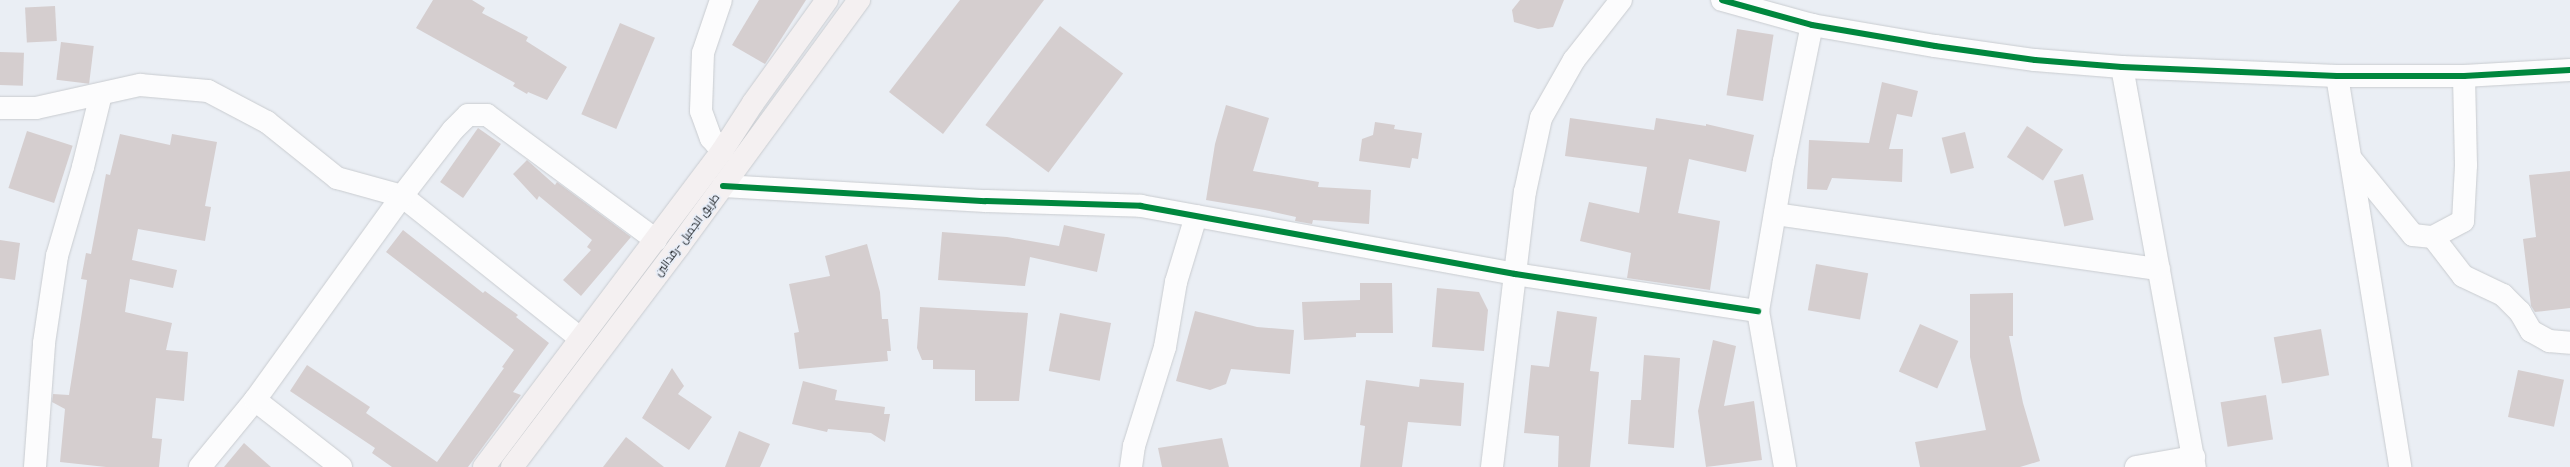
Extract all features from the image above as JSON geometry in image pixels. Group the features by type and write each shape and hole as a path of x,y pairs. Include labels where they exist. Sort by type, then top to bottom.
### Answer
{"main road":[{"name":"طريق الجميل -رقدالين","path":"484,467 722,151 753,103 827,0"},
{"name":"طريق الجميل -رقدالين","path":"512,467 723,186 859,0"}],"street":[{"path":"721,0 703,54 701,111 711,138 722,151"},
{"path":"1492,467 1525,192 1541,118 1574,60 1621,0"},
{"path":"1722,0 1812,25 2036,60 2122,67 2337,76 2464,76 2570,70"},
{"path":"1785,467 1758,312 1775,214 1812,25"},
{"path":"2122,67 2194,462 2136,467"},
{"path":"2337,76 2400,467"},
{"path":"2350,159 2413,235 2433,237 2463,221 2466,165 2464,76"},
{"path":"0,108 36,108 140,85 208,91 267,122 337,178 402,196 580,338"},
{"path":"35,467 44,343 57,256 83,167 101,94"},
{"path":"200,467 255,400 402,196 453,130 468,115 487,114 656,240"},
{"path":"723,186 986,201 1141,206 1515,274 1758,312"},
{"path":"1775,214 2159,269"},
{"path":"1131,467 1134,446 1164,347 1176,282 1196,216"},
{"path":"2433,237 2463,276 2503,295 2520,312 2531,331 2549,341 2570,343"},
{"path":"255,400 342,467"}],"building":[{"path":"433,0 472,0 485,8 482,13 528,37 526,41 567,67 547,100 528,92 527,94 513,86 515,83 416,28"},
{"path":"759,0 806,0 765,64 732,45"},
{"path":"960,0 1044,0 943,134 889,92"},
{"path":"1520,0 1564,0 1553,27 1538,29 1514,22 1512,10"},
{"path":"55,6 57,41 27,43 25,8"},
{"path":"620,23 655,38 616,129 581,114"},
{"path":"1060,26 1123,74 1048,173 985,125"},
{"path":"1737,29 1774,35 1763,101 1727,95"},
{"path":"61,42 94,46 89,84 56,80"},
{"path":"0,52 24,53 23,86 0,85"},
{"path":"1882,82 1918,91 1912,117 1897,114 1889,149 1903,149 1902,182 1832,178 1827,190 1807,189 1809,140 1869,143"},
{"path":"1226,105 1269,118 1253,171 1319,182 1318,187 1371,190 1369,224 1313,220 1312,224 1295,221 1296,217 1206,200 1215,144"},
{"path":"1570,118 1654,130 1656,118 1706,126 1706,124 1754,135 1746,172 1689,159 1678,213 1720,221 1710,290 1627,278 1631,253 1580,241 1589,202 1639,213 1647,167 1565,156"},
{"path":"1375,122 1395,125 1394,129 1422,133 1418,159 1412,158 1410,168 1359,161 1362,139 1373,135"},
{"path":"2027,126 2063,149 2043,180 2007,157"},
{"path":"478,128 501,144 463,198 440,182"},
{"path":"27,131 73,146 54,203 8,188"},
{"path":"1965,132 1974,168 1951,174 1942,138"},
{"path":"120,134 170,145 172,134 217,142 205,206 211,207 205,241 138,229 132,260 177,270 173,288 130,279 125,312 172,323 166,350 188,352 184,401 156,398 152,438 162,439 159,467 106,467 60,462 65,409 52,402 53,394 69,395 87,280 81,279 86,253 91,254 106,174 110,175"},
{"path":"527,160 555,185 557,182 631,237 581,296 563,280 591,250 587,247 592,240 539,196 537,200 513,174"},
{"path":"2570,171 2570,308 2535,312 2531,306 2523,239 2536,237 2529,175"},
{"path":"2083,174 2094,220 2064,227 2054,181"},
{"path":"1064,225 1105,234 1097,272 1030,257 1025,286 938,280 942,232 1007,237 1059,246"},
{"path":"403,230 483,293 485,291 518,315 516,317 549,343 513,392 521,395 468,467 392,467 372,453 375,448 290,391 307,365 370,407 366,413 437,462 504,368 502,367 514,350 386,252"},
{"path":"0,240 20,243 15,280 0,278"},
{"path":"867,244 880,292 882,319 888,319 891,351 887,351 888,361 799,369 794,333 799,332 789,284 830,276 825,256"},
{"path":"1816,264 1868,273 1860,319 1808,310"},
{"path":"1360,283 1392,283 1393,333 1356,333 1356,337 1304,340 1302,302 1360,300"},
{"path":"1437,288 1479,292 1488,310 1484,351 1432,347"},
{"path":"2013,293 2013,336 2009,336 2023,403 2040,461 2020,467 1920,467 1915,442 1986,430 1970,357 1970,294"},
{"path":"920,307 1028,313 1019,401 975,401 975,370 933,369 933,360 922,360 917,348"},
{"path":"1195,311 1257,327 1294,330 1290,374 1231,369 1226,384 1210,390 1176,381"},
{"path":"1557,311 1597,317 1590,371 1599,372 1590,467 1558,467 1559,436 1524,433 1531,365 1549,367"},
{"path":"1060,313 1111,323 1100,381 1049,371"},
{"path":"1920,324 1958,341 1937,389 1899,372"},
{"path":"2321,329 2329,375 2282,384 2274,337"},
{"path":"1713,340 1736,346 1724,406 1754,401 1762,460 1706,467 1698,411"},
{"path":"1644,355 1680,358 1674,448 1628,444 1631,400 1641,400"},
{"path":"672,368 684,386 678,394 712,417 689,450 642,418"},
{"path":"2518,370 2564,380 2554,427 2508,417"},
{"path":"1420,379 1464,383 1461,426 1408,422 1402,467 1360,467 1365,426 1360,425 1366,380 1419,387"},
{"path":"803,381 837,390 835,400 885,407 884,414 890,414 885,442 871,433 828,429 827,432 792,424"},
{"path":"2266,395 2273,439 2228,447 2221,402"},
{"path":"739,431 770,444 760,467 725,467"},
{"path":"626,437 635,444 664,467 603,467"},
{"path":"1222,438 1229,467 1162,467 1158,448"},
{"path":"244,443 271,467 224,467"}],"cycle path":[{"path":"1722,0 1812,25 1935,46 2035,60 2122,67 2337,76 2464,76 2570,70"},
{"path":"723,186 986,201 1141,206 1515,274 1758,311"}]}
